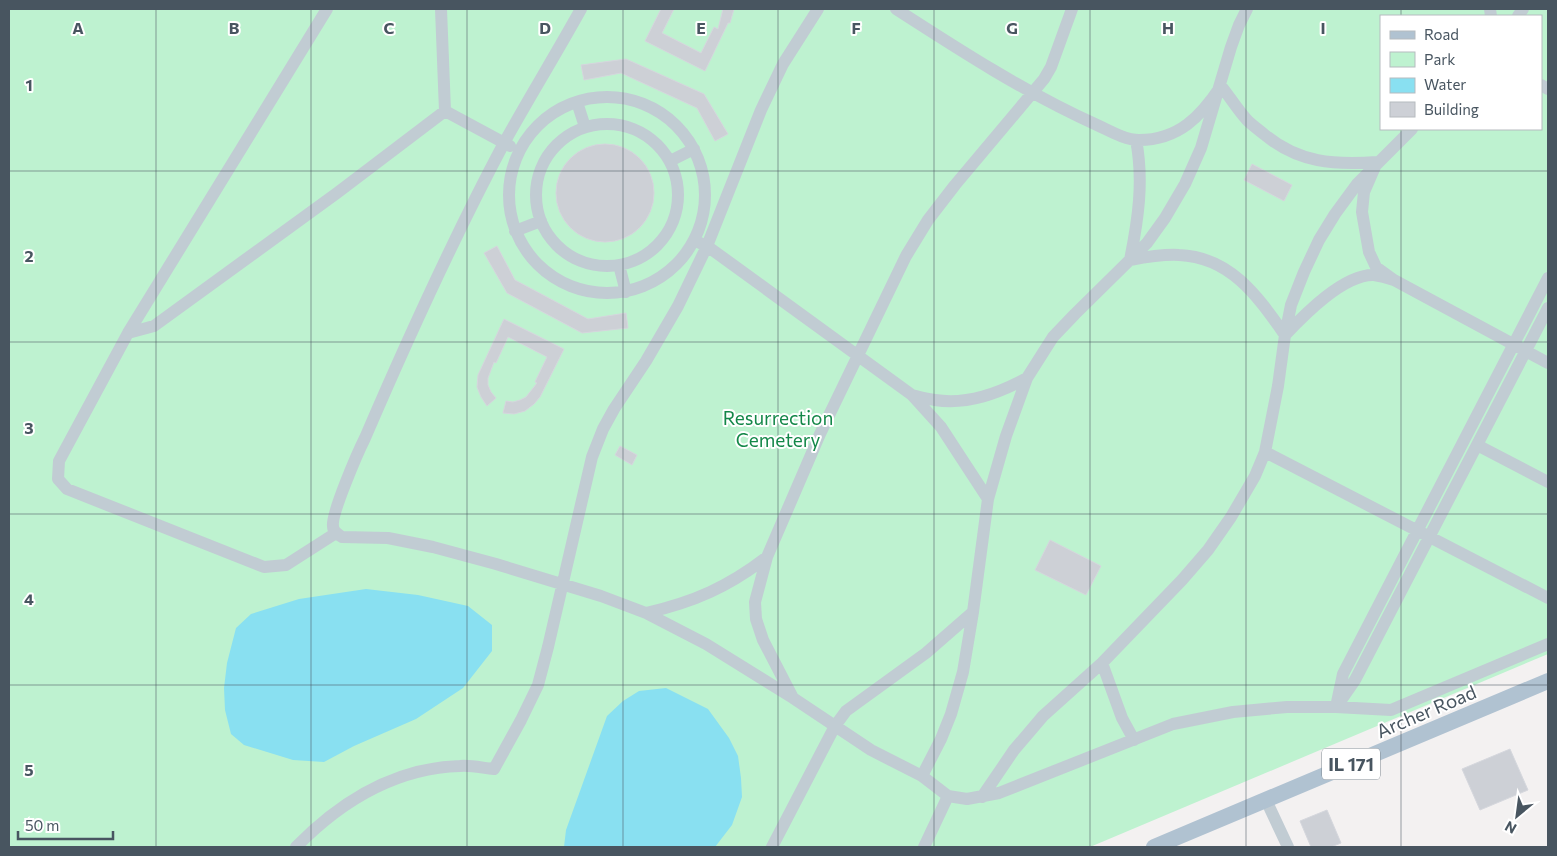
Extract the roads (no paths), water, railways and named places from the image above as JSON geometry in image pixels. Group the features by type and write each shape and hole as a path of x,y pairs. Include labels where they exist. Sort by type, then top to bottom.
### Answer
{"main road":[{"name":"Archer Road","path":"1154,847 1548,681"}],"lane":[{"path":"327,9 128,333 59,461 58,479 67,489 264,567 286,565 336,533"},
{"path":"441,9 445,111"},
{"path":"581,9 504,143 444,261 399,358 353,466 334,517 332,527 342,537 388,538 432,547 601,596 646,613 706,644 793,698 871,750 922,776 948,796 966,799 999,793 1173,724 1233,712 1287,707 1336,707 1380,710 1399,708 1548,644"},
{"path":"296,847 316,826 352,800 387,781 424,770 460,766 494,769 538,685 592,457 614,409 646,361 678,306 707,246 761,110 783,64 818,9"},
{"path":"896,9 980,63 1075,115 1122,136 1136,140 1146,140 1181,130 1207,107 1221,86"},
{"path":"793,698 763,640 756,619 754,602 766,557 820,434 906,256 928,220 954,184 1044,79 1051,67 1072,9"},
{"path":"922,776 941,740 951,714 963,672 988,498 1006,436 1027,378 1054,337 1074,314 1146,243 1165,218 1185,184 1201,148 1239,25 1247,9"},
{"path":"1221,86 1247,120 1285,150 1326,163 1377,162"},
{"path":"594,97 618,97 641,103 662,114 680,129 694,149 703,171 706,195 703,219 695,241 684,258 652,284 612,294 592,293 572,287 553,278 537,265 528,254 515,231 509,211 508,190 511,170 519,151 532,131 550,115 570,103 594,97"},
{"path":"577,102 585,127"},
{"path":"128,333 154,326 337,193 445,111"},
{"path":"445,111 519,151"},
{"path":"609,123 632,128 653,140 662,148 670,161 678,181 679,192 676,216 671,228 662,241 650,252 635,260 619,265 597,265 576,259 557,246 549,236 541,221 536,203 536,190 541,167 554,146 573,132 596,124 609,123"},
{"path":"982,797 1014,750 1043,716 1102,663 1182,580 1208,550 1231,517 1255,476 1265,452 1291,305 1304,272 1319,240 1357,184 1411,130"},
{"path":"1130,260 1138,221 1140,198 1139,157 1136,140"},
{"path":"670,161 694,149"},
{"path":"1377,162 1364,192 1362,212 1369,252 1376,266 1394,280 1548,363"},
{"path":"515,231 541,221"},
{"path":"695,241 707,246 912,395 941,427 988,498"},
{"path":"1130,260 1160,255 1181,255 1201,258 1224,267 1243,281 1285,334"},
{"path":"619,265 626,292"},
{"path":"1285,334 1319,302 1348,283 1362,277 1375,275 1394,280"},
{"path":"1336,707 1355,680 1423,532 1548,278"},
{"path":"1423,532 1477,445 1548,308"},
{"path":"912,395 935,400 954,401 972,399 990,395 1027,378"},
{"path":"1477,445 1548,482"},
{"path":"1265,452 1548,598"},
{"path":"646,613 693,600 743,575 766,557"},
{"path":"772,847 835,726 846,711 926,653 973,612"},
{"path":"1102,663 1122,718 1134,740"},
{"path":"924,847 948,796"},
{"path":"1266,800 1288,847"}],"water":[{"path":"366,589 418,595 468,606 492,625 492,651 463,688 416,719 354,746 324,762 293,760 244,745 231,734 225,710 224,688 227,663 236,628 251,614 299,599"},
{"path":"666,688 708,709 729,738 738,756 742,797 732,825 715,847 564,847 566,830 607,716 623,701 639,691"}],"park label":[{"name":"Resurrection Cemetery","path":"778,428"}]}
